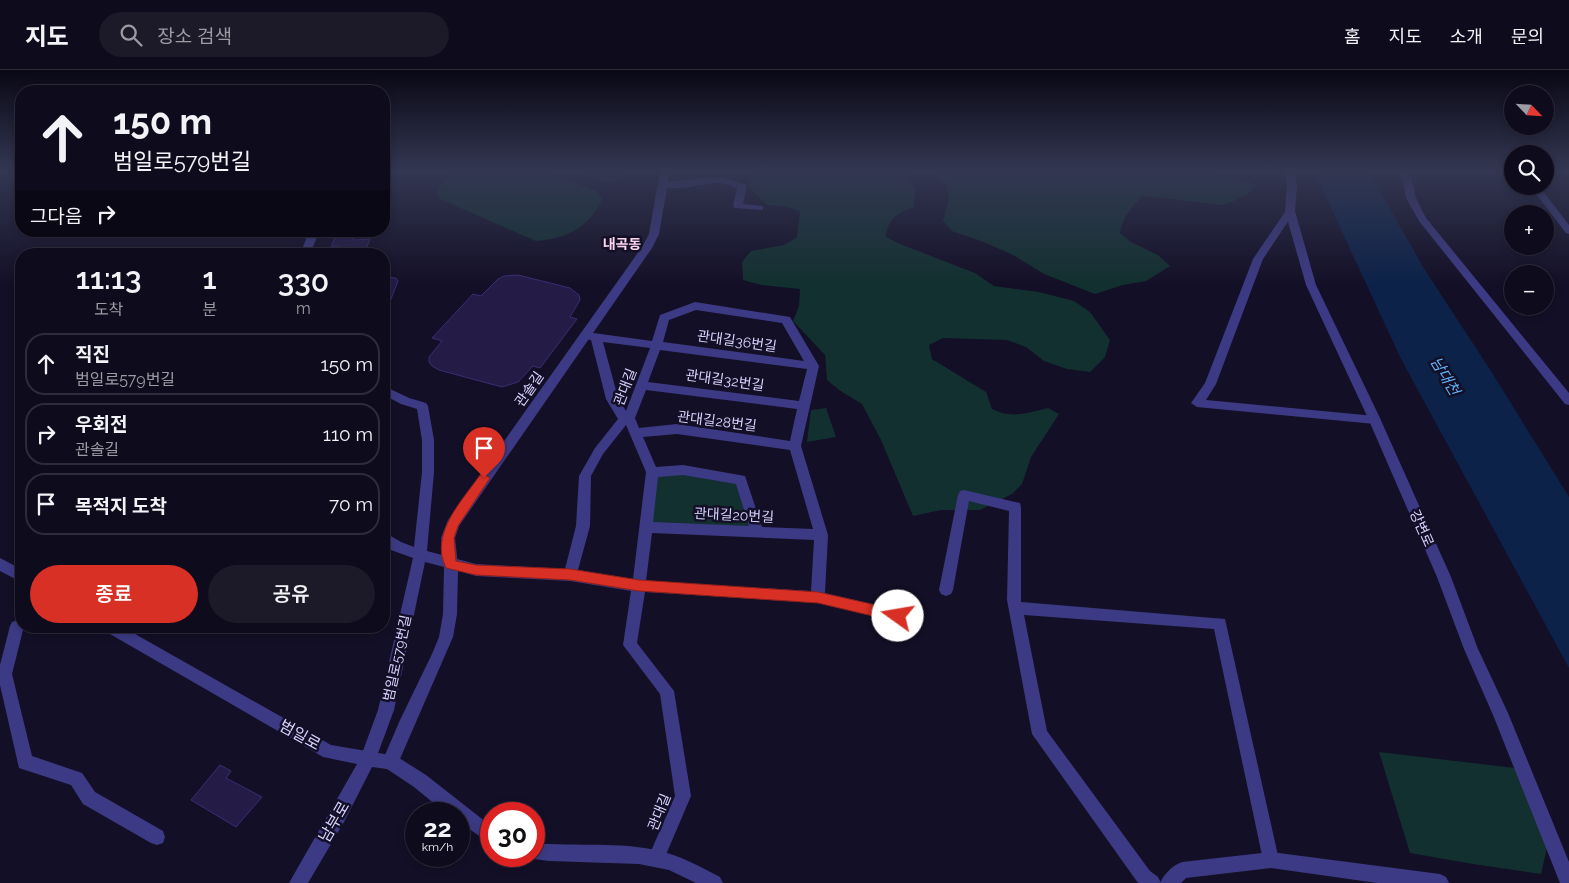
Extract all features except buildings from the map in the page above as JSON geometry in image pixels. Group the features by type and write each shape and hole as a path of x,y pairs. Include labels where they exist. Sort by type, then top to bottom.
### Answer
{"street":[{"name":"관솔길","path":"390,762 404,725 439,656 446,637 450,614 451,565 448,538 453,524 591,337 647,248 654,234 659,209"},
{"path":"1417,209 1422,219 1569,401"},
{"path":"1552,209 1569,231"},
{"name":"강변로","path":"1290,211 1312,284 1375,420 1444,577 1471,649 1500,713 1569,883"},
{"path":"1290,211 1258,259 1210,384 1198,403 1375,420"},
{"name":"관대길","path":"656,858 683,796 668,691 630,645 652,472 636,433 627,419 657,344 664,318 696,306 751,313 786,320 813,366"},
{"path":"570,575 583,526 585,476 599,451 620,423 627,419 612,399 591,337 657,344"},
{"name":"관대길36번길","path":"657,344 813,366"},
{"path":"813,366 796,446 821,535 818,597"},
{"name":"관대길32번길","path":"642,384 804,406"},
{"name":"범일로579번길","path":"368,759 386,710 420,555 428,472 428,440 422,406 405,401 390,393"},
{"name":"관대길28번길","path":"636,433 677,430 796,446"},
{"path":"652,472 683,470 741,480 757,532"},
{"path":"946,590 964,496 1015,506 1016,608 1040,734 1144,877 1152,883"},
{"name":"관대길20번길","path":"646,527 821,535"},
{"path":"390,542 396,546 420,555 451,565 476,570 570,575 639,586 818,597 898,616"},
{"path":"0,564 15,573"},
{"path":"1016,608 1220,623 1271,860"},
{"path":"15,630 5,674 25,762 76,779 89,798 157,837"},
{"name":"범일로","path":"120,633 329,752 390,762 420,780 449,806 480,828"},
{"name":"남부로","path":"298,883 368,759"},
{"path":"545,853 614,853 656,858 714,883"},
{"path":"1169,883 1182,870 1271,860 1440,883"}],"green space":[{"path":"463,209 597,209 576,230 557,238 536,241"},
{"path":"793,209 910,209 898,214 891,221 886,237 975,273 994,286 1039,292 1074,301 1090,312 1110,340 1105,357 1090,372 1067,369 1044,361 1026,347 1007,340 943,338 929,345 932,359 986,392 992,409 1006,414 1013,414 1048,408 1059,414 1031,457 1022,484 1012,494 980,510 941,510 913,516 881,440 862,404 827,380 825,355 793,321 799,306 800,289 761,285 743,280 742,262 751,251 784,245 797,237 800,211"},
{"path":"946,209 1131,209 1125,218 1120,233 1131,242 1158,255 1170,266 1146,281 1123,285 1095,294 1044,274 1013,255 984,242 952,231 943,221"},
{"path":"826,408 836,437 807,442 811,410"},
{"path":"652,472 741,480 757,532 646,527"},
{"path":"1379,752 1515,768 1547,848 1541,874 1410,853"}],"water":[{"name":"남대천","path":"1332,209 1390,209 1423,267 1491,371 1569,497 1569,668 1401,359"}],"district":[{"name":"내곡동","path":"622,244"}],"route":[{"path":"484,478 453,524 448,538 451,565 476,570 570,575 639,586 818,597 898,616"}]}
